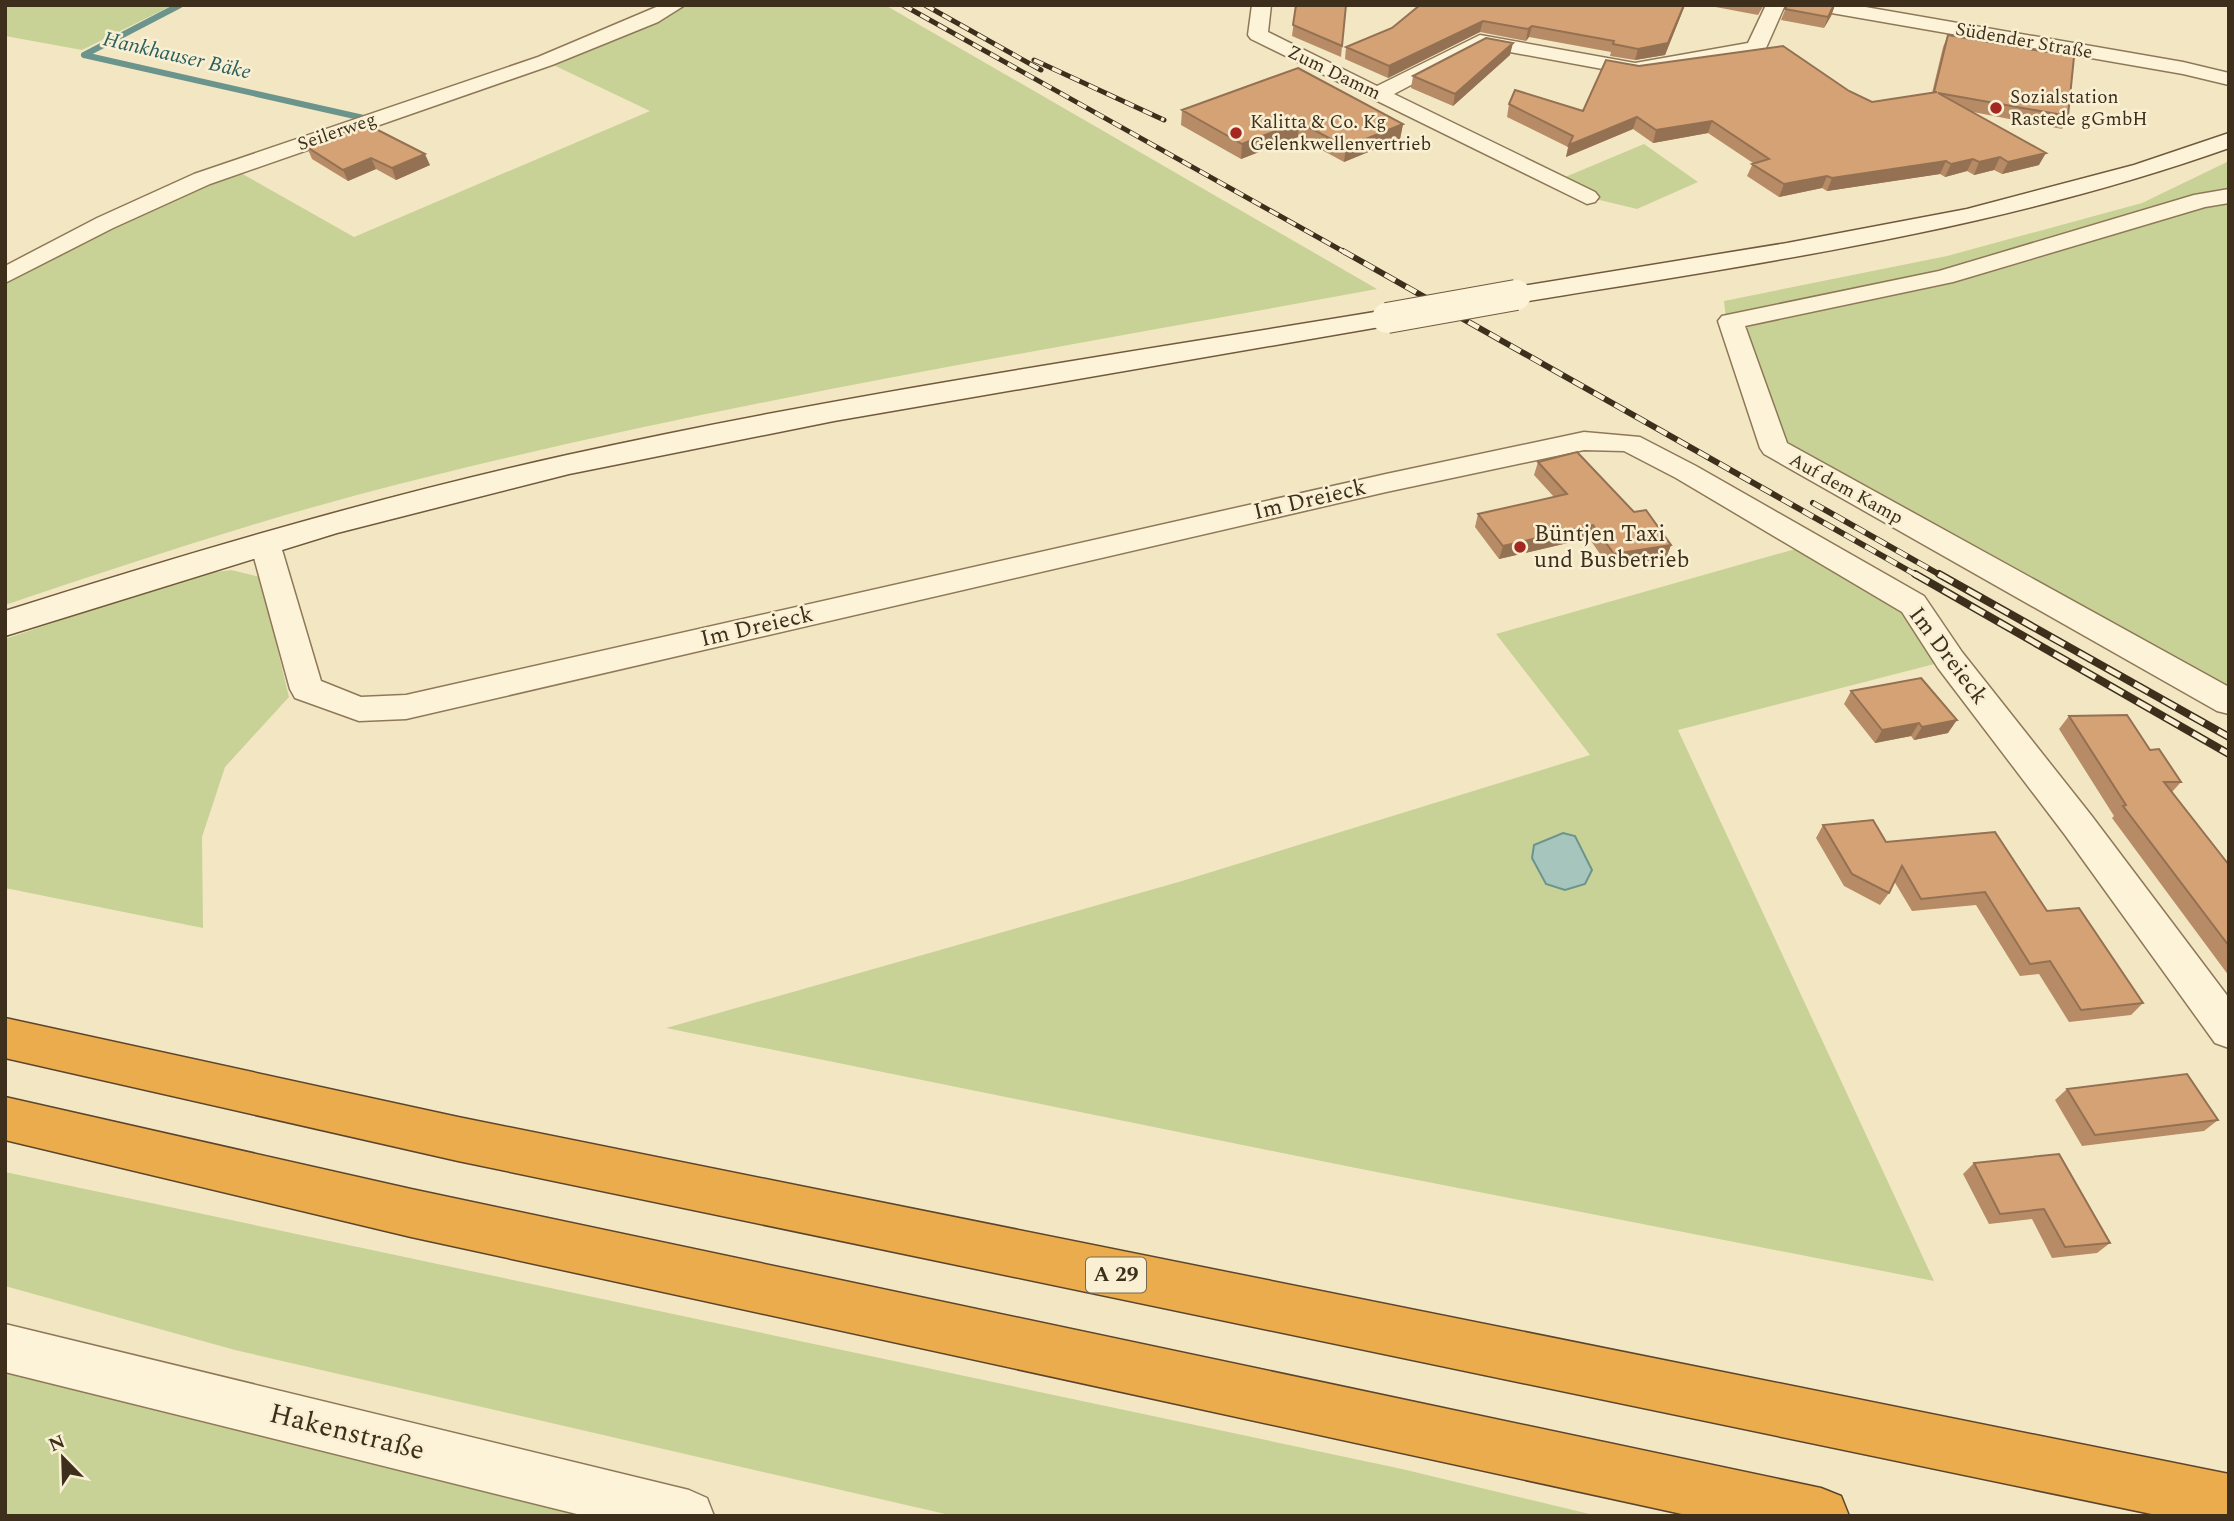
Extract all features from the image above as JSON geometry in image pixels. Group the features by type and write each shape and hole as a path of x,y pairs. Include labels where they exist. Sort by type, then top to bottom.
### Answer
{"highway":[{"name":"A 29","path":"5,1038 458,1139 2229,1502"},
{"path":"5,1118 411,1213 1821,1516"}],"street":[{"name":"Seilerweg","path":"5,276 105,223 202,179 545,61 651,18 676,5"},
{"name":"Zum Damm","path":"1262,5 1258,35 1558,180 1587,197"},
{"path":"1377,94 1480,41 1635,69 1756,48 1776,5"},
{"name":"Südender Straße","path":"1820,5 2183,68 2229,79"},
{"path":"5,624 265,543 401,505 649,447 1912,227 2064,194 2136,173 2229,140"},
{"name":"Auf dem Kamp","path":"2229,196 2202,200 1944,277 1731,321 1774,449 2229,702"},
{"name":"Im Dreieck","path":"265,543 307,689 359,709 406,707 1386,483 1584,441 1630,443 1698,479 1913,604 1950,660 2070,814 2229,1030"},
{"name":"Hakenstraße","path":"5,1348 688,1516"}],"green space":[{"path":"5,5 173,5 82,50 5,36"},
{"path":"677,5 885,5 1377,289 865,383 483,463 268,520 5,605 5,279 232,168 354,237 650,111 545,61"},
{"path":"1644,144 1698,182 1637,209 1587,197 1558,180"},
{"path":"2229,161 2229,707 1774,459 1726,320 1724,301 1947,256 2142,203"},
{"path":"1827,540 1925,597 1950,660 1678,730 1934,1281 1351,1167 666,1028 1182,881 1590,755 1496,634"},
{"path":"231,570 260,577 289,697 225,767 202,837 203,928 5,888 5,639 194,575"},
{"path":"5,1172 1402,1469 1598,1516 954,1516 235,1350 5,1286"},
{"path":"5,1366 668,1516 5,1516"}],"water":[{"path":"1563,833 1575,836 1592,870 1585,884 1565,890 1546,884 1532,858 1534,845"}],"building":[{"path":"1296,5 1346,5 1342,46 1293,25"},
{"path":"1420,5 1684,5 1668,43 1638,49 1613,44 1614,41 1532,26 1528,29 1483,21 1389,66 1346,47 1392,28"},
{"path":"1787,5 1834,5 1828,17 1785,9"},
{"path":"1948,35 2046,52 2050,42 2075,47 2068,116 1938,93 2046,153 2008,162 2000,157 1979,162 1973,159 1951,164 1946,161 1784,184 1752,164 1769,159 1712,121 1656,130 1637,117 1569,145 1573,136 1509,104 1515,90 1583,111 1606,60 1639,66 1783,46 1849,91 1872,102 1937,92 1934,92"},
{"path":"1486,38 1513,43 1455,94 1413,76"},
{"path":"1298,68 1403,124 1346,147 1299,122 1242,144 1182,110"},
{"path":"366,124 425,154 392,168 371,158 343,170 307,147"},
{"path":"1577,452 1634,512 1646,510 1671,545 1614,554 1593,525 1503,546 1478,514 1567,494 1538,462"},
{"path":"1921,678 1957,720 1922,727 1919,723 1882,730 1851,691"},
{"path":"2127,715 2150,750 2159,749 2181,782 2164,782 2229,865 2229,946 2123,806 2126,805 2069,716"},
{"path":"1873,820 1886,842 1995,832 2047,911 2079,908 2143,1003 2081,1010 2050,961 2030,964 1985,892 1921,899 1902,866 1889,893 1852,874 1823,825"},
{"path":"2187,1074 2218,1120 2095,1135 2067,1089"},
{"path":"2059,1154 2110,1243 2065,1247 2044,1209 2000,1214 1974,1163"}],"waterway":[{"name":"Hankhauser Bäke","path":"180,5 84,55 368,119"}],"railway":[{"path":"903,5 1346,253"},
{"path":"925,5 1041,70"},
{"path":"1034,60 1164,120"},
{"path":"1343,251 1918,576"},
{"path":"1813,503 1942,576"},
{"path":"1915,574 2229,754"},
{"path":"1939,574 2229,737"}],"place":[{"name":"Sozialstation Rastede gGmbH","path":"1996,108"},
{"name":"Kalitta & Co. Kg Gelenkwellenvertrieb","path":"1236,133"},
{"name":"Büntjen Taxi und Busbetrieb","path":"1520,547"}]}
